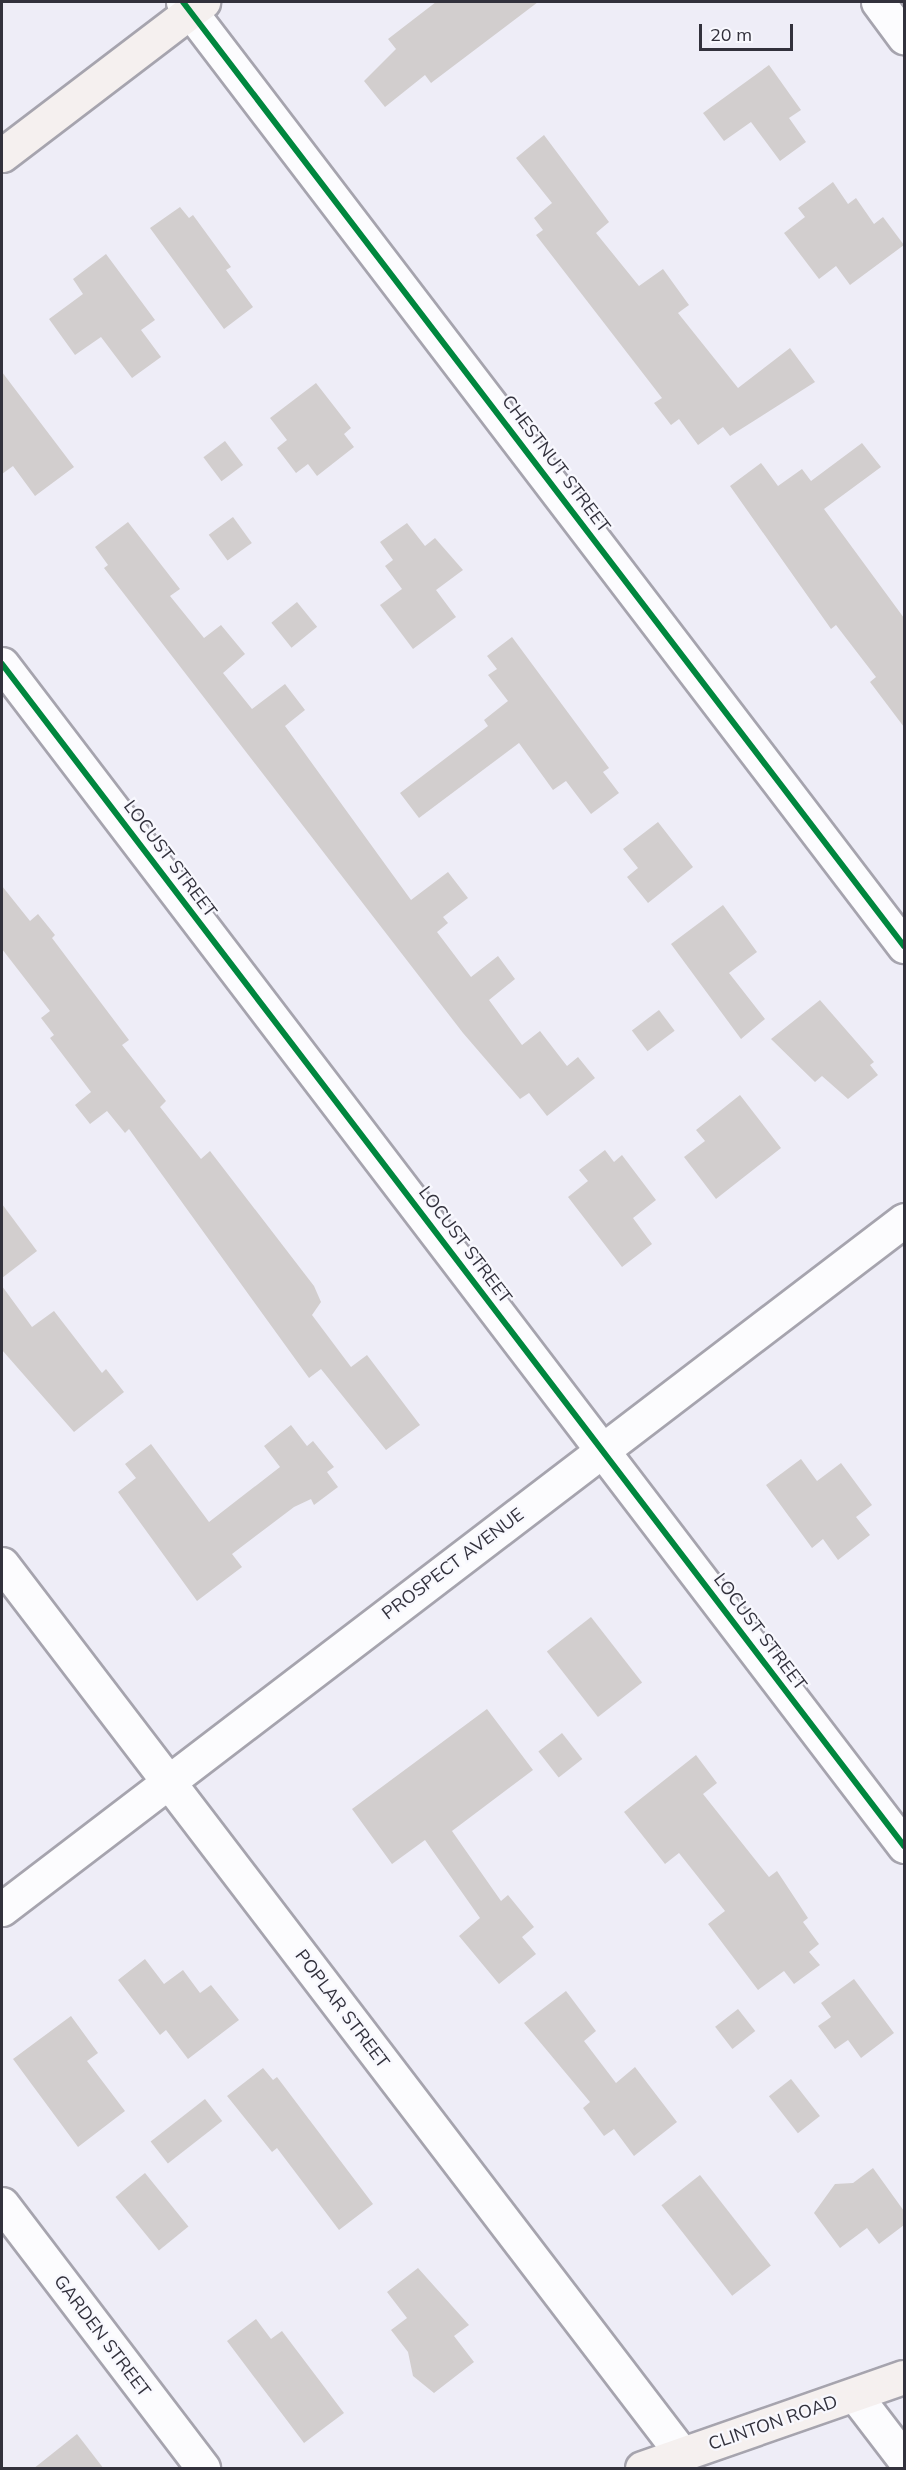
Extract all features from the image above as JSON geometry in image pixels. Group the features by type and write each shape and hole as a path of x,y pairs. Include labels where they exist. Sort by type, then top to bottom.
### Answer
{"main road":[{"path":"2,154 192,5"},
{"name":"CLINTON ROAD","path":"642,2469 904,2377"}],"street":[{"path":"878,2 904,37"},
{"name":"CHESTNUT STREET","path":"192,5 904,946"},
{"name":"LOCUST STREET","path":"2,664 904,1845"},
{"name":"PROSPECT AVENUE","path":"2,1909 904,1220"},
{"name":"POPLAR STREET","path":"2,1564 682,2454"},
{"name":"GARDEN STREET","path":"2,2204 203,2469"},
{"path":"855,2395 904,2459"}],"building":[{"path":"436,2 538,2 431,83 425,75 385,107 364,81 396,49 388,39"},
{"path":"769,65 801,110 789,118 806,142 780,161 751,122 724,141 703,113"},
{"path":"544,135 609,222 596,233 639,286 663,269 689,305 678,313 738,388 790,348 815,382 730,436 723,427 698,445 679,419 671,425 654,403 662,398 536,235 543,230 534,218 552,203 516,158"},
{"path":"833,182 848,204 856,198 874,224 883,217 904,245 850,285 836,266 819,279 784,233 805,217 798,208"},
{"path":"180,207 189,218 193,215 231,267 226,270 253,307 224,329 150,228"},
{"path":"106,254 155,320 141,330 161,357 132,378 101,337 75,355 49,319 83,294 73,279"},
{"path":"2,372 74,467 35,496 13,466 2,474"},
{"path":"316,383 351,428 344,434 354,447 317,476 308,464 296,473 277,448 287,440 270,418"},
{"path":"225,441 243,465 221,481 203,457"},
{"path":"862,443 881,467 824,509 904,618 904,727 870,682 876,677 836,625 831,629 730,486 761,463 778,486 802,469 811,481"},
{"path":"233,517 252,543 228,561 209,535"},
{"path":"128,522 180,589 170,596 204,638 221,625 245,654 223,673 252,709 285,684 305,710 285,726 411,900 448,872 468,898 443,917 448,923 437,932 471,977 498,956 515,979 489,1000 522,1045 540,1031 567,1066 578,1057 595,1078 547,1116 529,1093 520,1099 463,1033 104,568 108,565 95,547"},
{"path":"407,523 425,546 435,538 463,570 436,590 456,617 413,649 380,605 402,589 385,566 393,560 380,542"},
{"path":"297,602 317,627 291,648 271,623"},
{"path":"512,637 609,768 603,772 619,793 591,814 566,781 553,790 519,743 419,818 400,793 488,726 484,720 508,701 488,675 497,669 487,656"},
{"path":"658,822 693,867 648,903 627,877 638,868 623,849"},
{"path":"2,886 30,921 38,914 55,935 52,938 129,1040 122,1045 166,1101 160,1107 201,1159 210,1151 314,1286 321,1302 312,1315 351,1367 367,1355 420,1425 386,1450 321,1369 309,1378 129,1129 125,1133 107,1111 90,1124 75,1105 91,1092 50,1038 54,1035 41,1018 50,1011 2,949"},
{"path":"723,905 757,952 729,973 765,1019 741,1039 671,944"},
{"path":"820,1000 874,1062 870,1065 878,1075 848,1099 822,1076 815,1082 771,1039"},
{"path":"659,1010 675,1031 647,1051 632,1030"},
{"path":"740,1095 781,1148 716,1199 684,1157 705,1141 696,1130"},
{"path":"605,1150 614,1162 622,1155 656,1200 633,1218 652,1244 622,1267 568,1197 588,1181 579,1170"},
{"path":"2,1204 37,1251 2,1278"},
{"path":"2,1286 32,1327 54,1311 102,1373 106,1369 124,1392 74,1432 2,1350"},
{"path":"291,1425 307,1446 313,1441 334,1467 327,1472 338,1487 314,1505 311,1499 294,1507 232,1554 242,1567 197,1601 118,1492 136,1478 125,1464 151,1444 209,1522 280,1467 264,1446"},
{"path":"801,1459 817,1481 841,1463 872,1505 856,1517 870,1535 838,1560 823,1539 812,1548 766,1485"},
{"path":"591,1617 642,1682 598,1717 547,1651"},
{"path":"487,1709 533,1770 452,1831 501,1901 508,1895 534,1927 522,1937 536,1954 499,1984 459,1936 480,1918 425,1840 392,1864 352,1809"},
{"path":"562,1733 582,1759 559,1777 538,1751"},
{"path":"696,1755 717,1783 703,1794 769,1877 777,1871 808,1918 803,1922 819,1944 809,1952 820,1965 794,1984 784,1971 758,1990 708,1924 725,1911 679,1853 665,1864 624,1812"},
{"path":"145,1959 164,1984 183,1970 200,1993 211,1985 239,2020 188,2059 166,2030 160,2035 118,1980"},
{"path":"854,1979 894,2033 861,2058 848,2040 835,2049 818,2026 831,2017 821,2003"},
{"path":"566,1991 596,2031 584,2041 616,2083 635,2067 677,2122 634,2156 614,2129 604,2136 583,2108 590,2102 524,2023"},
{"path":"738,2009 755,2031 732,2049 715,2027"},
{"path":"71,2016 98,2053 87,2061 125,2111 78,2147 13,2059"},
{"path":"263,2068 273,2080 277,2077 373,2204 339,2230 277,2148 272,2152 227,2096"},
{"path":"791,2079 820,2116 798,2133 769,2096"},
{"path":"205,2099 222,2121 168,2164 151,2141"},
{"path":"873,2168 904,2211 904,2225 879,2244 867,2228 840,2248 814,2213 835,2184 853,2183"},
{"path":"145,2173 188,2227 159,2251 115,2197"},
{"path":"700,2175 771,2266 732,2296 661,2205"},
{"path":"418,2268 469,2325 454,2336 474,2362 434,2393 413,2376 408,2352 391,2330 407,2318 387,2292"},
{"path":"256,2319 271,2339 282,2331 344,2413 304,2443 227,2341"},
{"path":"77,2434 104,2469 33,2469"}],"cycle path":[{"path":"183,2 904,946"},
{"path":"2,664 904,1846"}]}
